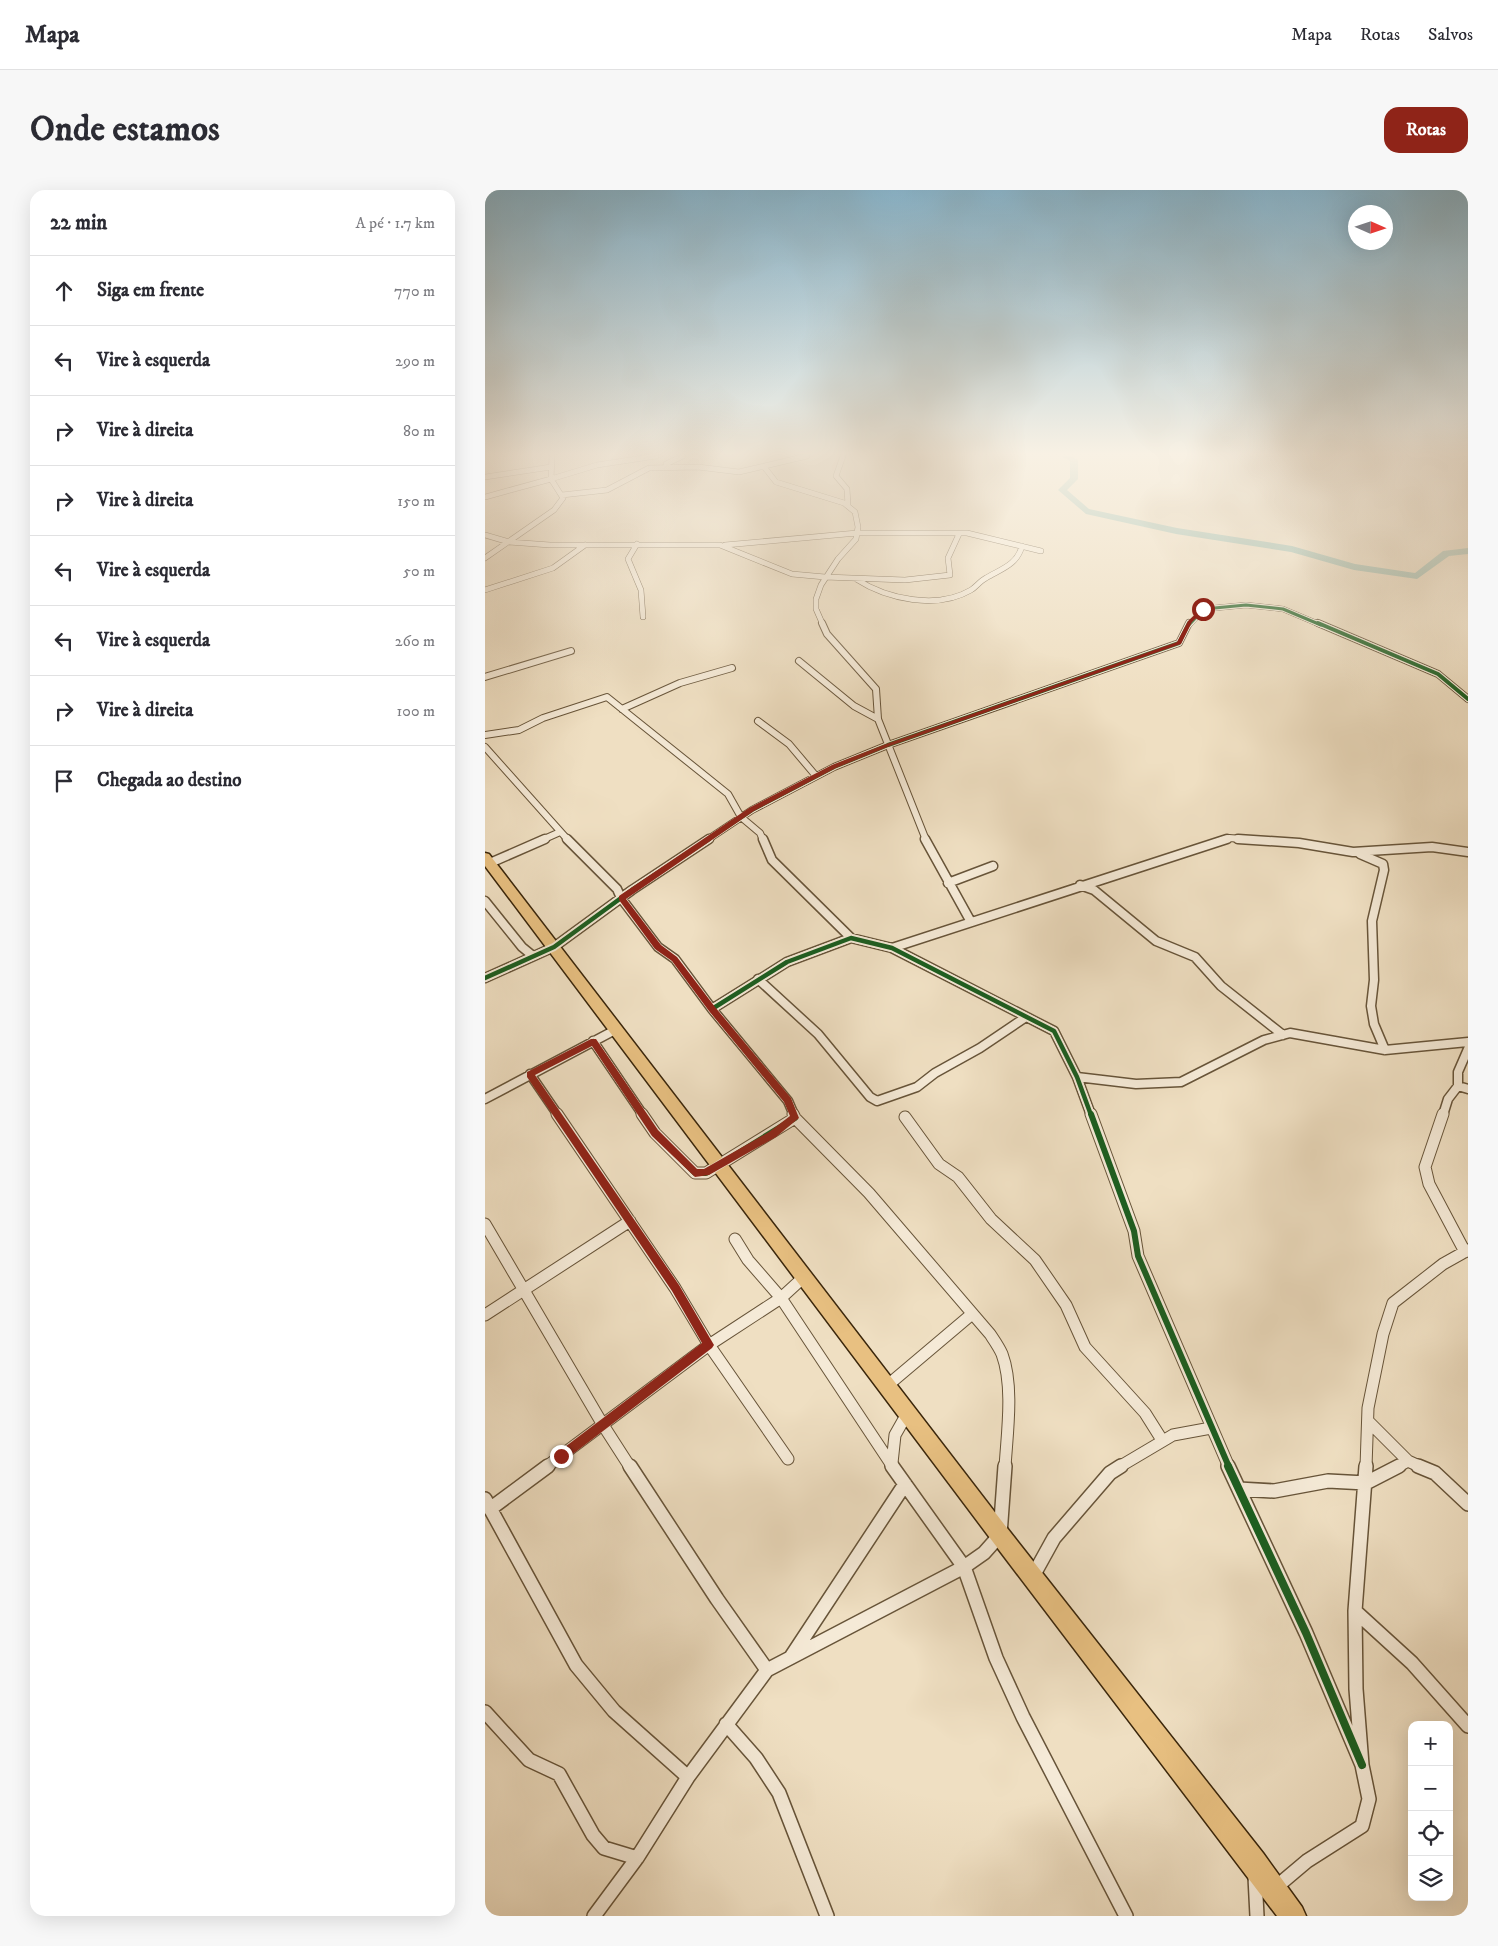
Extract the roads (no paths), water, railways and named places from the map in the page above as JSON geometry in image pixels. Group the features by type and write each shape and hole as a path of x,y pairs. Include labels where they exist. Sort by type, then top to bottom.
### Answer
{"highway":[{"path":"487,860 908,1411 1000,1535 1254,1862 1293,1916"}],"street":[{"path":"490,537 509,542 585,545 765,544 821,537"},
{"path":"485,558 517,537"},
{"path":"856,537 825,577 816,599 819,620 827,634 876,689 878,719 921,831 971,922"},
{"path":"720,545 792,574 905,580 947,577 951,572 948,558 958,537"},
{"path":"984,537 1041,551"},
{"path":"637,544 628,559 641,590 643,617"},
{"path":"485,590 553,568 585,545"},
{"path":"856,578 869,588 884,593 926,599 948,598 970,591 984,579 1001,572 1019,557 1023,546"},
{"path":"485,978 554,947 621,898 741,817 816,776 888,745 1179,643 1190,622 1203,609 1246,604 1283,609 1438,674 1468,699"},
{"path":"485,677 571,651"},
{"path":"799,661 854,706 878,719"},
{"path":"622,709 680,683 732,668"},
{"path":"485,735 519,730 543,718 607,697 727,794 741,817 760,833 772,860 851,938 892,948 1054,1031 1077,1077 1134,1232 1138,1256 1211,1428 1306,1632 1362,1765"},
{"path":"758,721 795,750 804,760 809,772 816,776"},
{"path":"485,747 560,832 617,889 621,898 658,947 675,959 712,1009 788,1101 795,1118 869,1193 990,1334 1002,1354 1006,1376 1008,1409 1003,1514 1000,1535 984,1553 964,1568 767,1670 688,1777 637,1858 594,1916"},
{"path":"487,860 560,832"},
{"path":"892,948 1080,885 1229,838 1299,843 1353,852 1383,864"},
{"path":"1353,852 1433,847 1468,852"},
{"path":"1385,1050 1374,1023 1371,998 1374,983 1372,924 1376,901 1382,885 1386,850"},
{"path":"948,883 993,866"},
{"path":"1080,885 1094,890 1156,941 1195,957 1221,986 1283,1035"},
{"path":"485,901 522,947 533,956"},
{"path":"712,1009 787,962 851,938"},
{"path":"758,979 787,1002 824,1040 870,1096 877,1101 917,1087 935,1073 981,1048 1026,1017"},
{"path":"485,1099 617,1029"},
{"path":"1077,1077 1136,1084 1181,1082 1264,1040 1291,1033 1385,1050 1468,1042"},
{"path":"593,1041 655,1133 695,1173 706,1173 773,1134 795,1118"},
{"path":"1273,1890 1307,1861 1362,1826 1369,1799 1362,1765 1355,1689 1355,1611 1366,1483 1368,1408 1383,1334 1393,1303 1443,1264 1466,1251 1429,1184 1425,1167 1448,1099 1458,1086 1458,1072 1468,1049"},
{"path":"530,1074 675,1288 709,1345 788,1459"},
{"path":"1458,1086 1468,1089"},
{"path":"905,1117 939,1164 958,1177 991,1219 1035,1260 1066,1305 1085,1347 1145,1413 1162,1440"},
{"path":"485,1315 630,1221"},
{"path":"485,1224 525,1289 603,1425 767,1670"},
{"path":"735,1239 748,1260 781,1298 905,1484 964,1568 996,1658 1023,1717 1126,1916"},
{"path":"688,1777 650,1745 589,1685 576,1665 487,1504 603,1425 709,1345 781,1298 805,1276"},
{"path":"888,1385 972,1314"},
{"path":"892,1463 895,1435 908,1411"},
{"path":"1368,1421 1408,1462 1435,1473 1468,1504"},
{"path":"1033,1576 1054,1538 1109,1473 1173,1435 1211,1428"},
{"path":"1239,1489 1294,1489 1327,1481 1366,1483 1408,1462"},
{"path":"790,1658 905,1484"},
{"path":"1355,1611 1412,1663 1468,1726"},
{"path":"485,1712 529,1760 559,1774 593,1835 604,1848 618,1854 637,1858"},
{"path":"726,1724 755,1758 779,1793 827,1916"},
{"path":"1254,1862 1257,1916"}],"waterway":[{"path":"1212,537 1292,549 1354,567 1417,576 1446,553 1468,551"}]}
